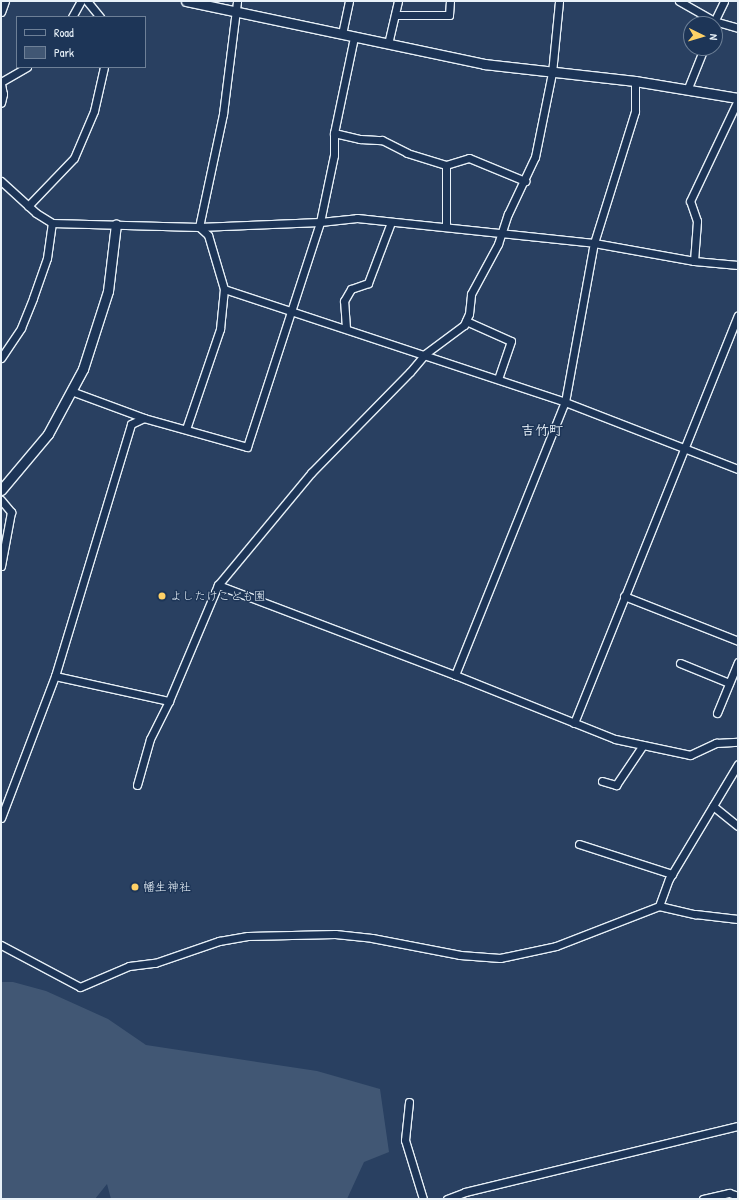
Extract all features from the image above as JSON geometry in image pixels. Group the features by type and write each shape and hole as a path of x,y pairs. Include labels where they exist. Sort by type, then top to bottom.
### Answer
{"street":[{"path":"1,12 5,1"},
{"path":"73,16 81,1"},
{"path":"87,1 99,16"},
{"path":"186,1 484,64 688,88 738,99 690,201 698,221 694,261"},
{"path":"198,227 223,114 238,1"},
{"path":"342,34 349,1"},
{"path":"388,44 398,1"},
{"path":"395,14 449,15 450,1"},
{"path":"137,785 150,739 169,701 218,585 312,473 410,372 425,354 464,325 471,294 503,233 508,214 525,181 535,157 552,73 559,1"},
{"path":"679,1 702,16"},
{"path":"716,16 724,1"},
{"path":"723,25 738,28"},
{"path":"71,391 144,418 247,447 320,222 334,154 334,133 354,37"},
{"path":"688,88 701,56"},
{"path":"1,103 3,94 1,83 25,68"},
{"path":"28,206 74,158 94,112 104,68"},
{"path":"455,675 565,402 594,243 635,111 635,81"},
{"path":"334,133 360,139 382,140 407,154 446,165 469,158 525,181"},
{"path":"446,165 446,227"},
{"path":"1,182 36,213 52,222 198,227 320,222 357,218 594,243 694,261 738,265"},
{"path":"1,358 21,328 33,298 46,258 52,222"},
{"path":"346,328 344,301 351,289 368,284 391,222"},
{"path":"1,490 48,434 83,369 108,291 116,224"},
{"path":"186,430 220,329 224,289 208,235 198,227"},
{"path":"224,289 425,354 565,402 738,469"},
{"path":"574,723 738,316"},
{"path":"466,321 511,341 498,379"},
{"path":"1,818 55,676 131,424 144,418"},
{"path":"1,500 11,512 1,566"},
{"path":"218,585 455,675 615,740 690,755 716,744 738,742"},
{"path":"624,596 738,641"},
{"path":"717,713 738,662"},
{"path":"680,663 729,683"},
{"path":"55,676 169,701"},
{"path":"602,781 616,785 643,745"},
{"path":"660,906 672,874 738,764"},
{"path":"713,806 738,826"},
{"path":"579,844 672,874"},
{"path":"1,945 80,987 129,966 155,962 219,941 248,936 335,934 372,938 460,955 500,958 556,946 660,906 695,914 738,919"},
{"path":"409,1102 405,1140 422,1199"},
{"path":"446,1199 738,1126"},
{"path":"702,1199 729,1193 738,1196"}],"green space":[{"path":"1,982 13,982 46,991 108,1019 146,1045 317,1071 380,1089 389,1152 364,1162 347,1199 111,1199 107,1184 95,1199 1,1199"}],"place":[{"name":"よしたけこども園","path":"162,596"},
{"name":"幡生神社","path":"135,887"}],"district":[{"name":"吉竹町","path":"542,430"}]}
